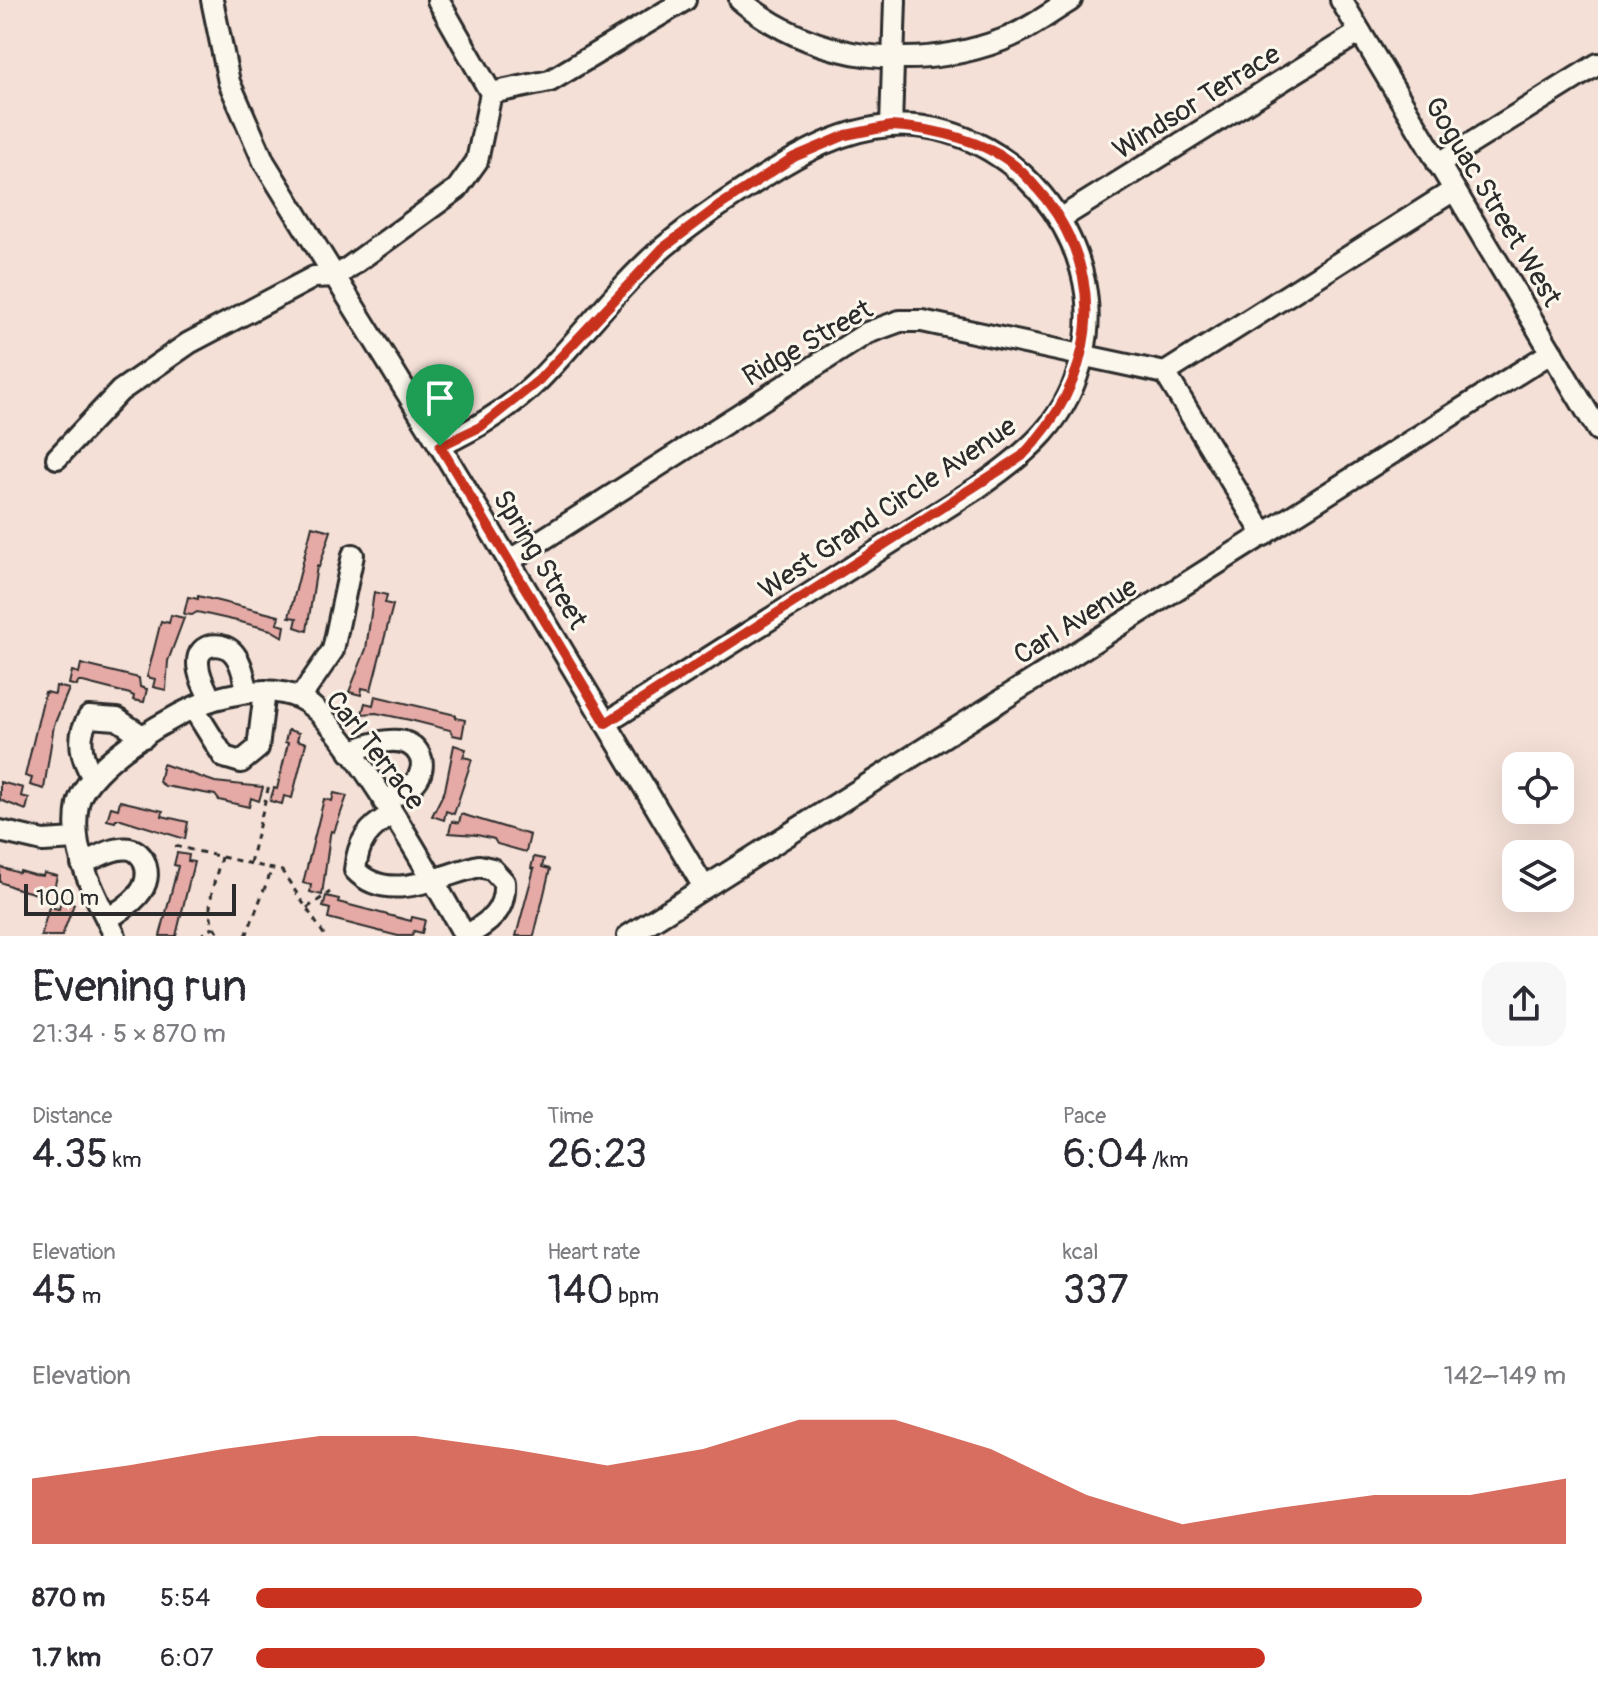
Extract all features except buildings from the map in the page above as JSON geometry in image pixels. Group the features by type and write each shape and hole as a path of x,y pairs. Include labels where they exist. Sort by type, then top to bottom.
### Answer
{"street":[{"name":"Spring Street","path":"212,0 229,82 264,162 337,276 704,887"},
{"path":"57,458 120,391 189,343 314,277 337,276 457,189 477,161 491,93 438,0"},
{"path":"491,93 550,81 685,0"},
{"path":"740,0 781,27 819,44 893,60 968,51 1005,39 1071,0"},
{"path":"891,126 895,0"},
{"name":"Goguac Street West","path":"1341,0 1598,430"},
{"name":"Windsor Terrace","path":"1061,218 1360,32"},
{"path":"1438,164 1598,64"},
{"name":"West Grand Circle Avenue","path":"440,446 480,427 539,380 663,248 719,206 794,157 846,135 891,126 926,128 959,137 998,154 1028,177 1061,218 1076,253 1085,290 1088,330 1083,357 1067,398 1053,421 1022,456 606,723"},
{"path":"1264,535 1165,373 1454,190"},
{"name":"Ridge Street","path":"509,561 867,333 900,321 922,321 1165,373"},
{"name":"Carl Avenue","path":"628,936 1552,352"},
{"path":"300,698 333,650 353,555"},
{"path":"207,646 226,647 234,652 256,692 258,748 241,762 224,757 202,704 197,660 200,651 207,646"},
{"name":"Carl Terrace","path":"108,930 82,864 76,839 78,801 92,776 113,756 202,704 256,692 300,698 327,722 388,808 466,936"},
{"path":"92,776 80,752 82,733 89,717 117,719 144,737"},
{"path":"350,752 372,743 399,742 420,755 422,764 415,783 370,826 362,839 355,870 375,885 396,887 479,866 492,869 504,882 501,907 493,920 466,936"},
{"path":"0,831 43,841 76,839"},
{"path":"82,864 115,850 130,849 141,855 146,864 145,884 139,895 108,930"}],"path":[{"path":"250,863 269,785"},
{"path":"175,846 282,871 325,936"},
{"path":"221,857 208,915 214,927 225,936"},
{"path":"246,936 272,869"},
{"path":"307,908 330,892"},
{"path":"200,936 214,927"}],"route":[{"path":"891,126 926,128 959,137 998,154 1028,177 1061,218 1076,253 1085,290 1088,330 1083,357 1067,398 1046,432 1022,456 977,488 606,723 440,446 480,427 539,380 663,248 719,206 794,157 846,135 891,126"}]}
